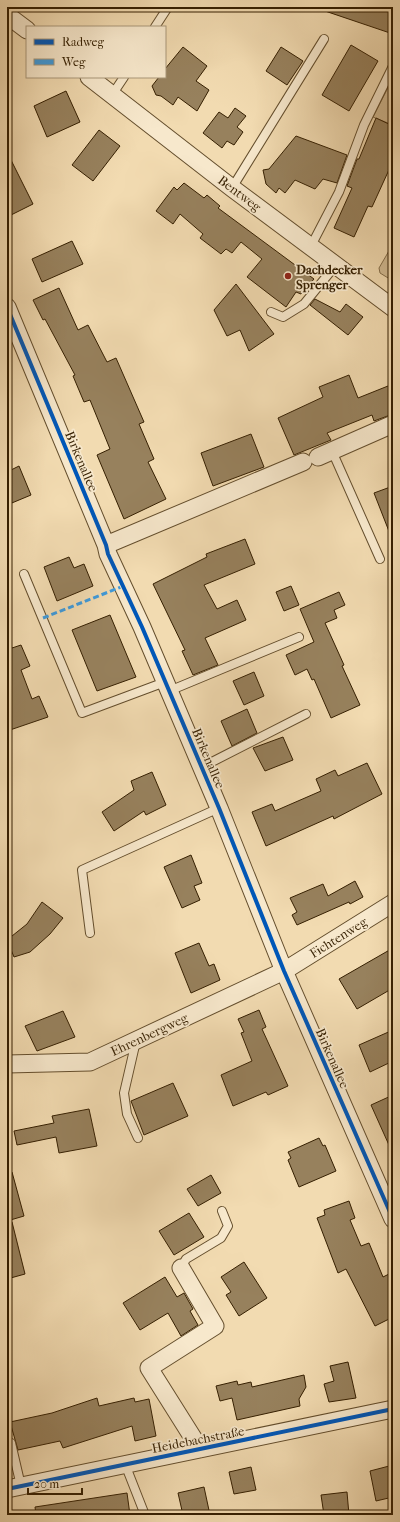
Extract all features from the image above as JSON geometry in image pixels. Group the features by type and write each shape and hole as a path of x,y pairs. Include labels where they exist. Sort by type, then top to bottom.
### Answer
{"street":[{"path":"7,15 26,29"},
{"name":"Bentweg","path":"90,78 232,188 393,308"},
{"name":"Birkenallee","path":"7,306 106,545 116,574 142,627 220,808 284,971 393,1219"},
{"path":"106,545 392,428"},
{"name":"Fichtenweg","path":"284,971 393,903"},
{"name":"Ehrenbergweg","path":"7,1064 90,1062 284,971"},
{"name":"Heidebachstraße","path":"181,1268 215,1326 149,1368 200,1449"},
{"name":"Heidebachstraße","path":"14,1488 393,1409"}],"lane":[{"path":"156,26 168,7"},
{"path":"232,188 324,40"},
{"path":"311,246 339,192 364,125 393,66"},
{"path":"112,94 123,78"},
{"path":"272,312 283,317 304,304 335,266"},
{"path":"318,457 380,559"},
{"path":"24,574 82,713 167,687 298,637"},
{"path":"202,767 306,714"},
{"path":"90,932 82,870 220,808"},
{"path":"136,1041 124,1093 127,1114 138,1138"},
{"path":"181,1268 186,1259 221,1238 228,1226 222,1211"},
{"path":"11,1443 14,1488"},
{"path":"124,1464 145,1515"}],"shaded area":[{"path":"393,78 393,125 373,117"},
{"path":"393,244 393,281 380,273 379,268"}],"building":[{"path":"322,7 393,7 393,34 322,10"},
{"path":"351,45 378,61 349,111 322,95"},
{"path":"183,47 207,66 196,81 209,90 197,111 178,97 173,105 161,96 156,95 152,86 158,78 166,78 166,68"},
{"path":"281,47 303,61 287,85 266,71"},
{"path":"66,91 80,122 47,137 34,106"},
{"path":"235,108 246,116 237,127 243,132 234,145 227,141 222,148 203,133 219,112 228,118"},
{"path":"376,118 393,126 393,161 372,207 368,206 354,237 334,228 352,188 347,186 357,159 359,159"},
{"path":"99,130 120,146 93,181 72,165"},
{"path":"296,136 347,155 337,183 323,179 315,189 295,180 285,193 279,188 276,193 266,184 263,170 269,169"},
{"path":"7,152 33,204 7,217"},
{"path":"184,183 204,198 207,195 220,206 218,208 314,279 301,294 296,292 286,307 247,277 262,259 241,242 232,253 226,249 221,254 200,238 203,234 180,214 173,224 156,211 174,187 177,190"},
{"path":"72,241 83,264 42,282 32,259"},
{"name":"Dachdecker Sprenger","path":"236,284 274,334 249,351 240,330 227,336 214,310"},
{"path":"59,288 78,330 88,325 107,362 116,358 144,422 139,424 154,459 148,462 166,499 124,519 97,455 110,449 90,400 84,402 73,376 75,375 33,300"},
{"path":"315,299 340,312 346,304 363,317 348,335 310,305"},
{"path":"349,375 358,398 393,384 393,414 374,421 372,415 327,433 331,440 294,455 278,418 323,397 319,387"},
{"path":"251,434 264,467 213,486 201,453"},
{"path":"19,466 31,495 7,505 7,472"},
{"path":"393,486 393,539 392,539 374,493"},
{"path":"245,539 255,564 204,585 217,609 237,600 246,620 205,638 218,665 193,675 182,651 185,650 153,584 207,557 206,554"},
{"path":"69,557 74,568 84,564 93,586 57,601 44,567"},
{"path":"291,586 299,605 284,611 276,592"},
{"path":"339,592 345,605 334,610 337,618 325,623 344,665 342,666 360,705 331,718 314,679 312,680 307,669 295,675 286,655 314,642 300,609"},
{"path":"110,615 136,677 97,691 72,630"},
{"path":"7,638 12,648 21,645 30,666 21,670 32,699 39,696 48,717 7,731"},
{"path":"254,672 264,696 244,705 233,681"},
{"path":"247,709 257,733 232,746 221,721"},
{"path":"283,737 293,760 265,771 253,748"},
{"path":"367,763 382,794 334,819 333,816 266,846 252,812 272,804 275,811 321,791 316,779 335,770 338,776"},
{"path":"152,772 166,805 146,815 144,811 114,831 102,812 134,790 131,781"},
{"path":"191,855 202,883 194,886 200,900 182,908 164,867"},
{"path":"355,881 363,897 350,904 349,902 297,925 292,915 297,912 290,898 323,884 328,896"},
{"path":"42,902 63,918 50,934 30,952 14,957 7,940 27,924"},
{"path":"199,943 209,966 214,964 220,980 191,993 175,953"},
{"path":"393,948 393,988 357,1009 339,979"},
{"path":"259,1010 266,1027 262,1029 288,1086 268,1095 266,1092 233,1106 221,1075 252,1061 241,1033 244,1032 238,1019"},
{"path":"63,1011 75,1037 37,1051 25,1026"},
{"path":"393,1030 393,1061 370,1072 359,1045"},
{"path":"173,1083 188,1116 144,1135 131,1101"},
{"path":"393,1095 393,1154 371,1105"},
{"path":"89,1109 97,1146 59,1153 56,1137 17,1145 14,1131 54,1123 52,1116"},
{"path":"319,1138 323,1146 325,1145 336,1171 299,1187 288,1160 291,1158 288,1152"},
{"path":"12,1172 24,1216 7,1221 7,1173"},
{"path":"211,1175 221,1193 198,1206 187,1189"},
{"path":"349,1201 355,1218 350,1220 361,1246 369,1243 383,1277 393,1272 393,1317 375,1326 346,1269 338,1273 317,1218 325,1215 324,1210"},
{"path":"189,1213 204,1237 174,1255 159,1231"},
{"path":"12,1222 25,1274 7,1279 7,1223"},
{"path":"244,1262 267,1298 239,1316 226,1295 231,1292 221,1277"},
{"path":"165,1277 177,1297 184,1293 193,1309 190,1311 198,1325 181,1336 168,1313 140,1330 123,1303"},
{"path":"348,1362 356,1398 329,1402 324,1384 334,1381 330,1366"},
{"path":"304,1375 306,1387 299,1399 300,1406 237,1420 232,1398 220,1401 216,1386 237,1381 238,1385 251,1382 252,1387"},
{"path":"97,1398 99,1406 134,1398 135,1402 149,1399 156,1436 135,1441 132,1426 63,1448 60,1441 18,1450 10,1422 52,1413"},
{"path":"393,1465 393,1497 376,1501 370,1471"},
{"path":"251,1467 256,1490 234,1494 229,1472"},
{"path":"204,1487 210,1515 183,1515 178,1493"},
{"path":"347,1492 349,1515 324,1515 321,1495"},
{"path":"127,1493 130,1515 36,1515 35,1507"}],"marked path":[{"path":"43,618 121,587"}],"cycle path":[{"path":"7,307 106,545 108,554 142,627 219,808 284,971 393,1219"},
{"path":"7,1489 393,1409"}],"place":[{"name":"Dachdecker Sprenger","path":"288,276"}]}
